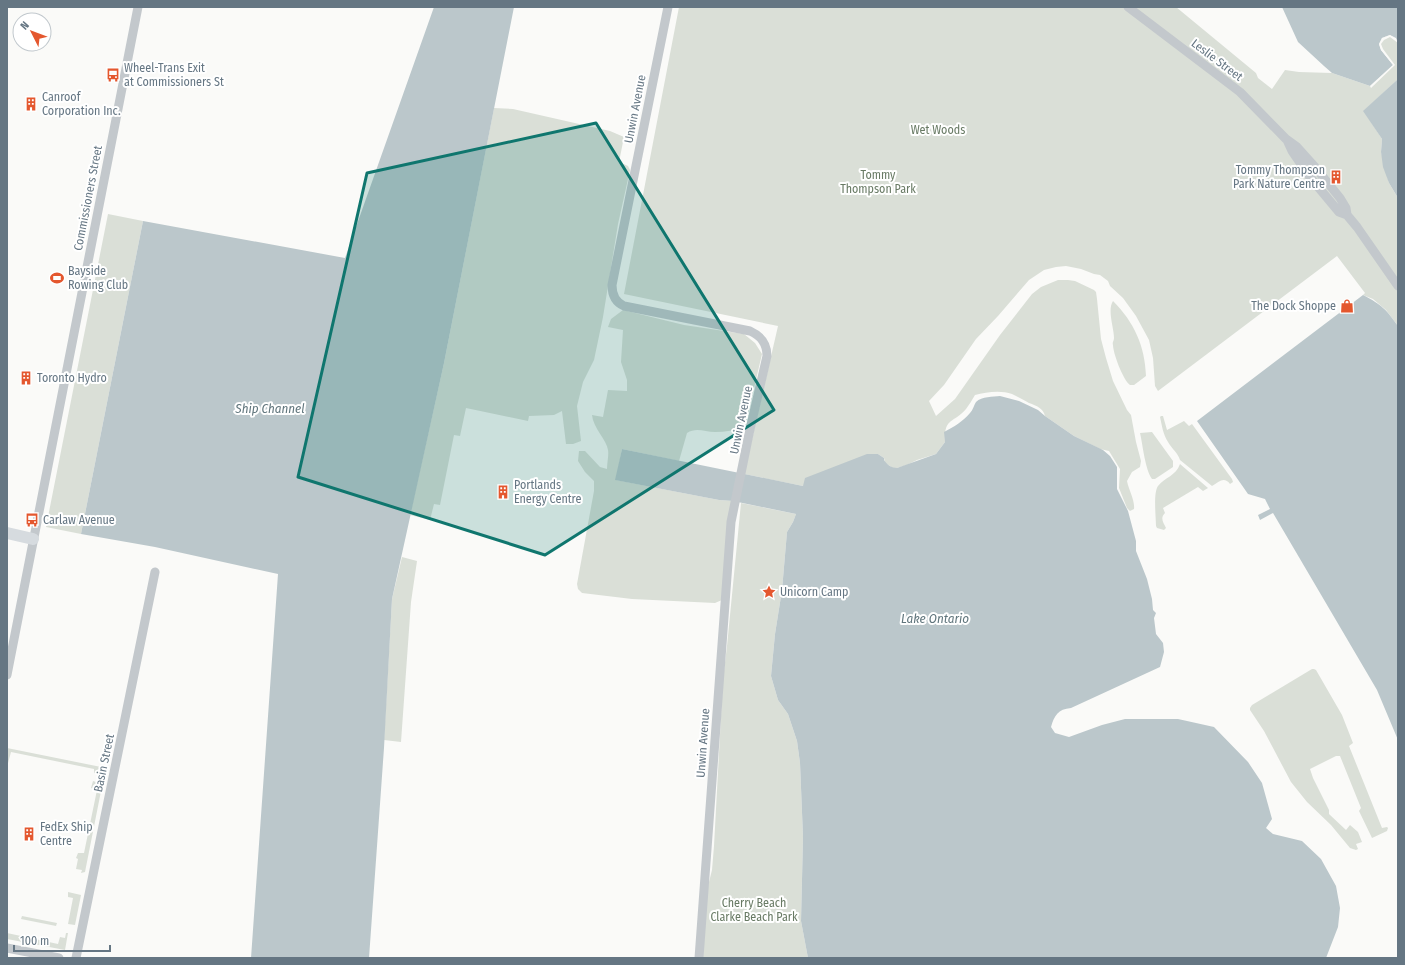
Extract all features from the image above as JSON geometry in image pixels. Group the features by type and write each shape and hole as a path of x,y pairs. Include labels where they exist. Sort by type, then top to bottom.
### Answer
{"main road":[{"path":"7,533 33,539"}],"street":[{"name":"Commissioners Street","path":"7,675 138,7"},
{"name":"Unwin Avenue","path":"668,7 612,285 612,292 618,302 624,306 750,331 761,338 766,346 767,356 731,522 699,958"},
{"name":"Leslie Street","path":"1128,7 1240,92 1286,139 1292,151 1309,176 1339,212 1347,216 1371,246 1398,286"},
{"name":"Basin Street","path":"76,958 155,572"},
{"path":"7,948 59,958"}],"highlighted area":[{"path":"596,123 774,410 545,555 298,477 367,173"}],"green space":[{"name":"Tommy Thompson Park","path":"679,7 1176,7 1256,73 1258,78 1272,89 1285,70 1332,73 1370,86 1393,65 1379,44 1382,38 1390,35 1398,41 1398,79 1364,111 1382,139 1381,152 1389,183 1398,198 1398,326 1386,310 1373,299 1363,295 1365,293 1337,256 1158,391 1155,386 1153,358 1149,340 1136,316 1123,298 1110,286 1108,281 1100,275 1066,266 1056,267 1044,270 1029,280 976,339 944,385 929,401 936,416 955,399 1000,335 1032,294 1041,287 1058,280 1068,280 1075,281 1094,290 1096,292 1097,299 1101,339 1106,358 1113,381 1131,415 1141,461 1140,467 1132,472 1127,481 1134,502 1134,509 1130,511 1127,508 1119,488 1120,469 1109,451 1100,449 1074,436 1045,416 1043,411 1037,406 1012,394 1003,392 989,392 975,395 966,409 950,422 946,428 945,442 936,454 907,465 893,468 885,463 884,458 878,454 803,486 744,474 778,326 624,294"},
{"path":"494,108 513,109 610,131 624,137 619,162 628,166 630,170 618,224 603,317 594,360 583,382 577,406 581,441 573,444 566,444 562,411 554,415 529,416 528,421 466,408 460,436 454,435 440,505 434,504 430,520 410,515 444,363"},
{"path":"108,214 143,221 81,534 46,527"},
{"path":"1113,301 1127,317 1141,345 1146,376 1134,385 1130,385 1124,378 1115,354 1111,314 1111,305"},
{"path":"623,310 684,325 744,334 755,343 762,354 745,427 722,432 697,430 690,431 687,433 679,461 622,449 616,480 719,500 733,501 722,600 715,603 632,599 582,593 578,589 577,584 594,491 594,481 585,472 578,461 579,451 585,451 600,467 607,469 607,446 595,425 592,415 603,417 608,390 627,391 627,380 621,362 623,330 608,327 611,319"},
{"path":"1161,416 1163,416 1167,430 1184,421 1189,426 1192,424 1233,482 1230,484 1224,480 1212,486 1180,460 1165,436"},
{"path":"1152,432 1173,461 1173,467 1155,479 1152,479 1150,475 1144,457 1140,433"},
{"path":"1180,464 1208,488 1203,491 1198,487 1163,508 1165,513 1162,520 1166,528 1164,530 1157,528 1155,505 1156,489 1176,471"},
{"name":"Cherry Beach Clarke Beach Park","path":"741,503 796,514 787,532 782,590 775,634 771,676 778,700 788,714 797,741 800,763 803,837 801,921 808,958 703,958 707,890 712,870 714,846 723,679"},
{"path":"402,557 417,561 411,602 401,742 384,740 392,599"},
{"path":"1312,669 1316,670 1342,715 1353,743 1349,746 1382,828 1388,828 1387,831 1372,838 1359,811 1361,808 1340,756 1336,756 1310,769 1329,810 1329,814 1346,830 1350,825 1358,832 1362,842 1356,844 1358,849 1356,850 1350,848 1331,825 1307,802 1291,782 1264,731 1250,710 1252,705"},
{"path":"7,748 106,768 106,772 101,774 94,773 94,769 11,752 7,767"},
{"path":"93,781 102,786 85,872 81,873 82,870 76,869 78,859 76,858 78,853 84,853 97,790 91,788"},
{"path":"68,892 81,895 75,925 68,924 73,898 68,897"},
{"path":"22,916 57,923 56,926 21,919"},
{"path":"7,933 58,944 60,937 65,938 66,933 68,933 65,950 7,939"}],"water":[{"name":"Ship Channel","path":"434,7 514,7 444,363 392,599 384,748 369,958 251,958 278,574 155,547 81,534 143,221 345,258"},
{"path":"1282,7 1398,7 1398,41 1390,35 1382,38 1379,44 1381,50 1393,65 1370,86 1332,73 1298,42"},
{"path":"1398,79 1398,198 1389,183 1383,167 1381,152 1382,139 1363,111"},
{"path":"1363,295 1383,308 1398,326 1398,740 1377,690 1273,513 1260,520 1258,515 1270,509 1265,499 1248,494 1197,421"},
{"name":"Lake Ontario","path":"1000,396 1019,401 1038,410 1074,436 1103,450 1110,456 1117,467 1117,489 1128,511 1136,541 1136,551 1147,579 1153,610 1156,613 1154,618 1156,634 1163,643 1164,652 1160,667 1071,708 1063,710 1055,716 1051,727 1055,733 1069,737 1102,725 1125,719 1178,719 1214,727 1248,762 1262,783 1272,819 1266,828 1273,834 1302,841 1321,859 1336,886 1340,908 1338,927 1326,958 808,958 801,921 803,837 800,763 797,741 788,714 778,700 771,676 775,634 782,590 787,532 796,514 615,480 622,449 803,486 805,478 867,454 878,454 884,458 888,465 897,468 936,454 945,442 944,432 964,419 971,412 978,400"}],"pier":[{"path":"1390,35 1396,38 1398,43 1390,37 1384,40 1381,44 1395,65 1371,88 1370,86 1393,65 1381,50 1379,44 1382,38"}],"place":[{"name":"Wheel-Trans Exit at Commissioners St","path":"113,75"},
{"name":"Canroof Corporation Inc.","path":"31,104"},
{"name":"Tommy Thompson Park Nature Centre","path":"1336,177"},
{"name":"Bayside Rowing Club","path":"57,278"},
{"name":"The Dock Shoppe","path":"1347,306"},
{"name":"Toronto Hydro","path":"26,378"},
{"name":"Portlands Energy Centre","path":"503,492"},
{"name":"Carlaw Avenue","path":"32,520"},
{"name":"Unicorn Camp","path":"769,592"},
{"name":"FedEx Ship Centre","path":"29,834"}],"park label":[{"name":"Wet Woods","path":"938,130"}]}
